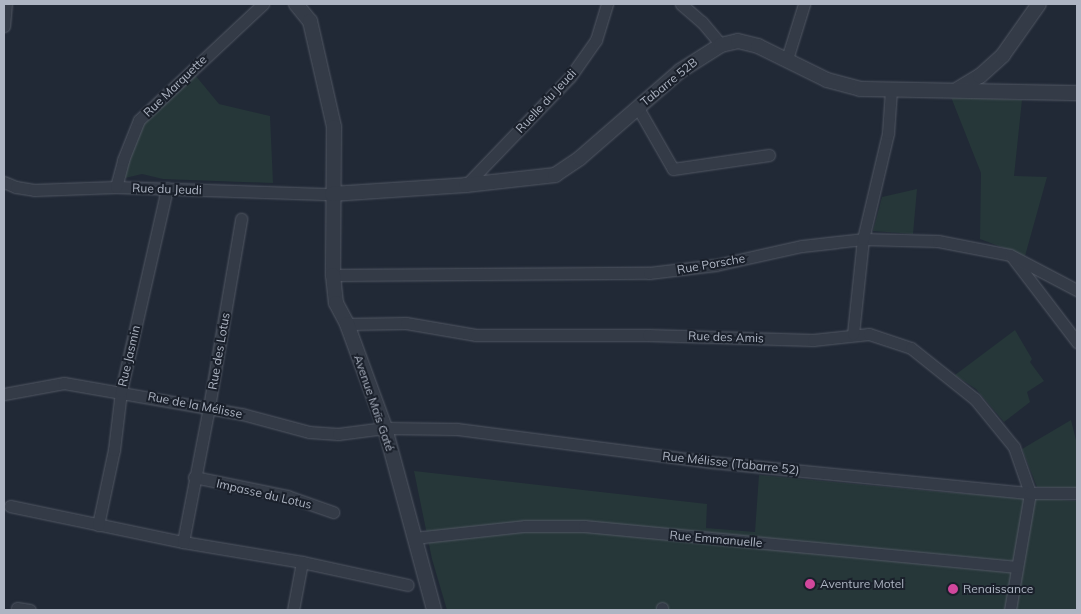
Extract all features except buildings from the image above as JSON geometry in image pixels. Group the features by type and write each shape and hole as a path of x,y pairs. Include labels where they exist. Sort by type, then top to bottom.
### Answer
{"street":[{"path":"4,26 6,4"},
{"name":"Rue Marquette","path":"116,187 123,160 139,120 263,4"},
{"name":"Avenue Maïs Gaté","path":"296,4 310,21 334,128 332,194 333,275 336,303 347,324 385,428 434,610"},
{"name":"Ruelle du Jeudi","path":"466,185 570,77 596,40 607,4"},
{"path":"681,4 702,22 721,45"},
{"path":"787,59 804,4"},
{"path":"957,90 980,76 1003,55 1039,4"},
{"name":"Tabarre 52B","path":"332,194 466,185 555,175 580,158 680,71 721,45 738,41 758,46 827,80 860,89 1077,93"},
{"path":"853,334 863,239 888,134 891,90"},
{"path":"638,108 673,169 769,155"},
{"name":"Rue du Jeudi","path":"4,182 16,187 34,190 116,187 332,194"},
{"name":"Rue Jasmin","path":"98,525 114,450 121,391 166,188"},
{"name":"Rue des Lotus","path":"183,542 242,219"},
{"name":"Rue Porsche","path":"333,275 650,274 716,265 802,246 863,239 938,242 1010,255 1077,290"},
{"path":"1010,255 1077,342"},
{"name":"Rue des Amis","path":"347,324 406,323 476,335 648,335 812,340 853,334 869,334 911,348 975,399 1014,447 1030,493"},
{"name":"Rue de la Mélisse","path":"4,394 64,383 209,407 309,432 338,434 385,428"},
{"name":"Rue Mélisse (Tabarre 52)","path":"385,428 457,429 711,462 1030,493 1077,493"},
{"name":"Impasse du Lotus","path":"194,477 287,496 333,512"},
{"path":"1010,610 1030,493"},
{"path":"10,506 183,542 302,562 408,585"},
{"name":"Rue Emmanuelle","path":"414,538 525,526 584,526 1017,568"},
{"path":"293,610 302,562"},
{"path":"17,608 30,610"}],"shaded area":[{"path":"195,75 219,104 270,116 273,183 163,179 142,174 125,178 127,159 145,119"},
{"path":"951,97 1022,100 1014,176 1047,177 1025,256 980,239 981,173"},
{"path":"917,189 913,234 873,231 882,197"},
{"path":"1015,330 1032,359 1030,362 1044,381 1027,392 1030,402 1004,422 976,389 955,375"},
{"path":"1071,420 1077,444 1077,488 1037,487 1022,449"},
{"path":"414,471 707,504 706,528 755,532 759,475 941,492 1077,501 1077,610 447,610 432,559"}],"place":[{"name":"Aventure Motel","path":"810,584"},
{"name":"Renaissance","path":"953,589"}]}
